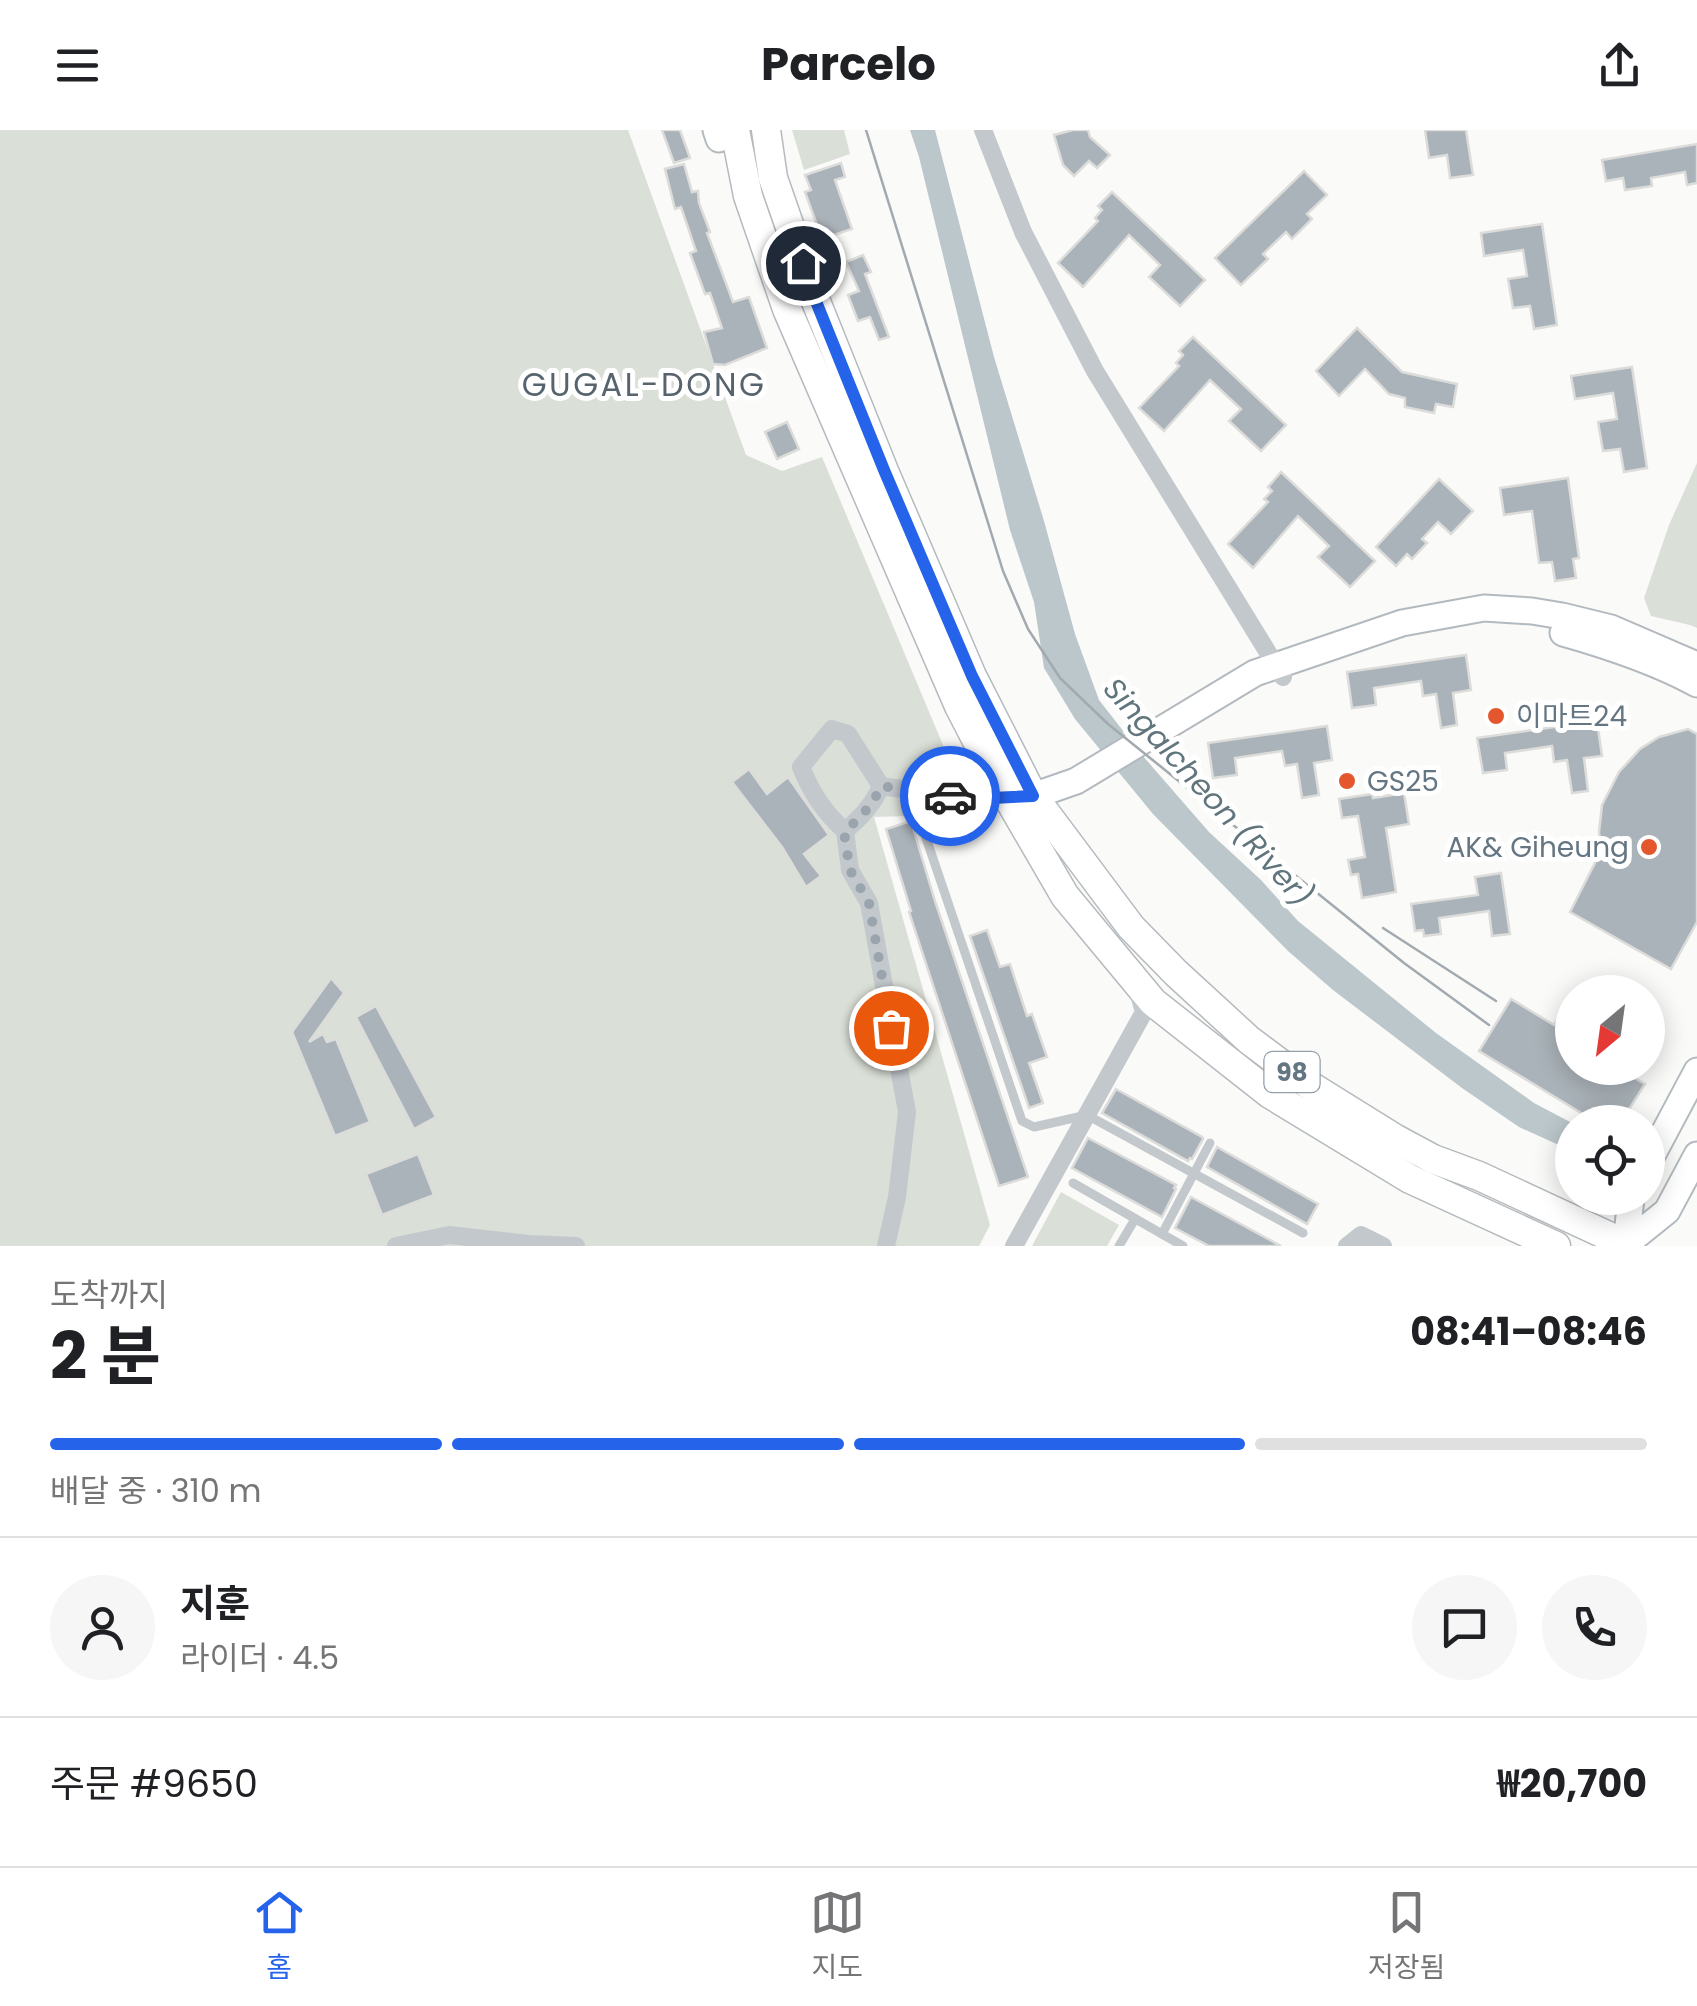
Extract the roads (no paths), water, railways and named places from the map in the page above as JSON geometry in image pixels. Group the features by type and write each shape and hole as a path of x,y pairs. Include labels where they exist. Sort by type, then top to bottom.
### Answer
{"main road":[{"name":"98","path":"766,130 773,178 815,299 1065,896 1153,1002 1270,1094 1410,1179 1535,1242"},
{"name":"98","path":"722,132 787,309 959,706 1020,796 1056,823 1131,927 1249,1040 1394,1138 1627,1245"}],"street":[{"path":"983,130 1023,232 1095,372 1280,672"},
{"path":"1280,672 1402,623 1484,608 1547,613 1602,626 1697,665"},
{"path":"886,1246 898,1196 907,1112 869,903 850,870 844,832 812,794 801,768 832,729 848,734 881,786 971,799 1020,796 1076,782 1255,674 1280,672 1404,636 1480,623 1525,626 1573,636 1697,684"},
{"path":"844,832 860,818 881,786"},
{"path":"1014,1246 1144,1012 1136,981"},
{"path":"1144,1012 1178,1022"},
{"path":"1665,1130 1697,1071"},
{"path":"1627,1245 1666,1211 1697,1155"},
{"path":"1627,1245 1630,1215"},
{"path":"396,1246 449,1235 480,1242 576,1246"},
{"path":"1346,1246 1361,1235 1384,1246"}],"lane":[{"path":"922,826 1022,1121 1034,1127 1087,1115 1303,1233"},
{"path":"1162,1234 1210,1143"},
{"path":"1072,1183 1183,1246"},
{"path":"1119,1246 1135,1218"}],"tram line":[{"path":"866,130 1003,571 1028,629 1060,678 1108,724 1404,963 1489,1025"},
{"path":"1383,928 1496,1001"}],"place":[{"name":"이마트24","path":"1496,716"},
{"name":"GS25","path":"1347,781"},
{"name":"AK& Giheung","path":"1649,847"}],"district":[{"name":"GUGAL-DONG","path":"644,384"}],"water label":[{"name":"Singalcheon (River)","path":"1208,792"}]}
